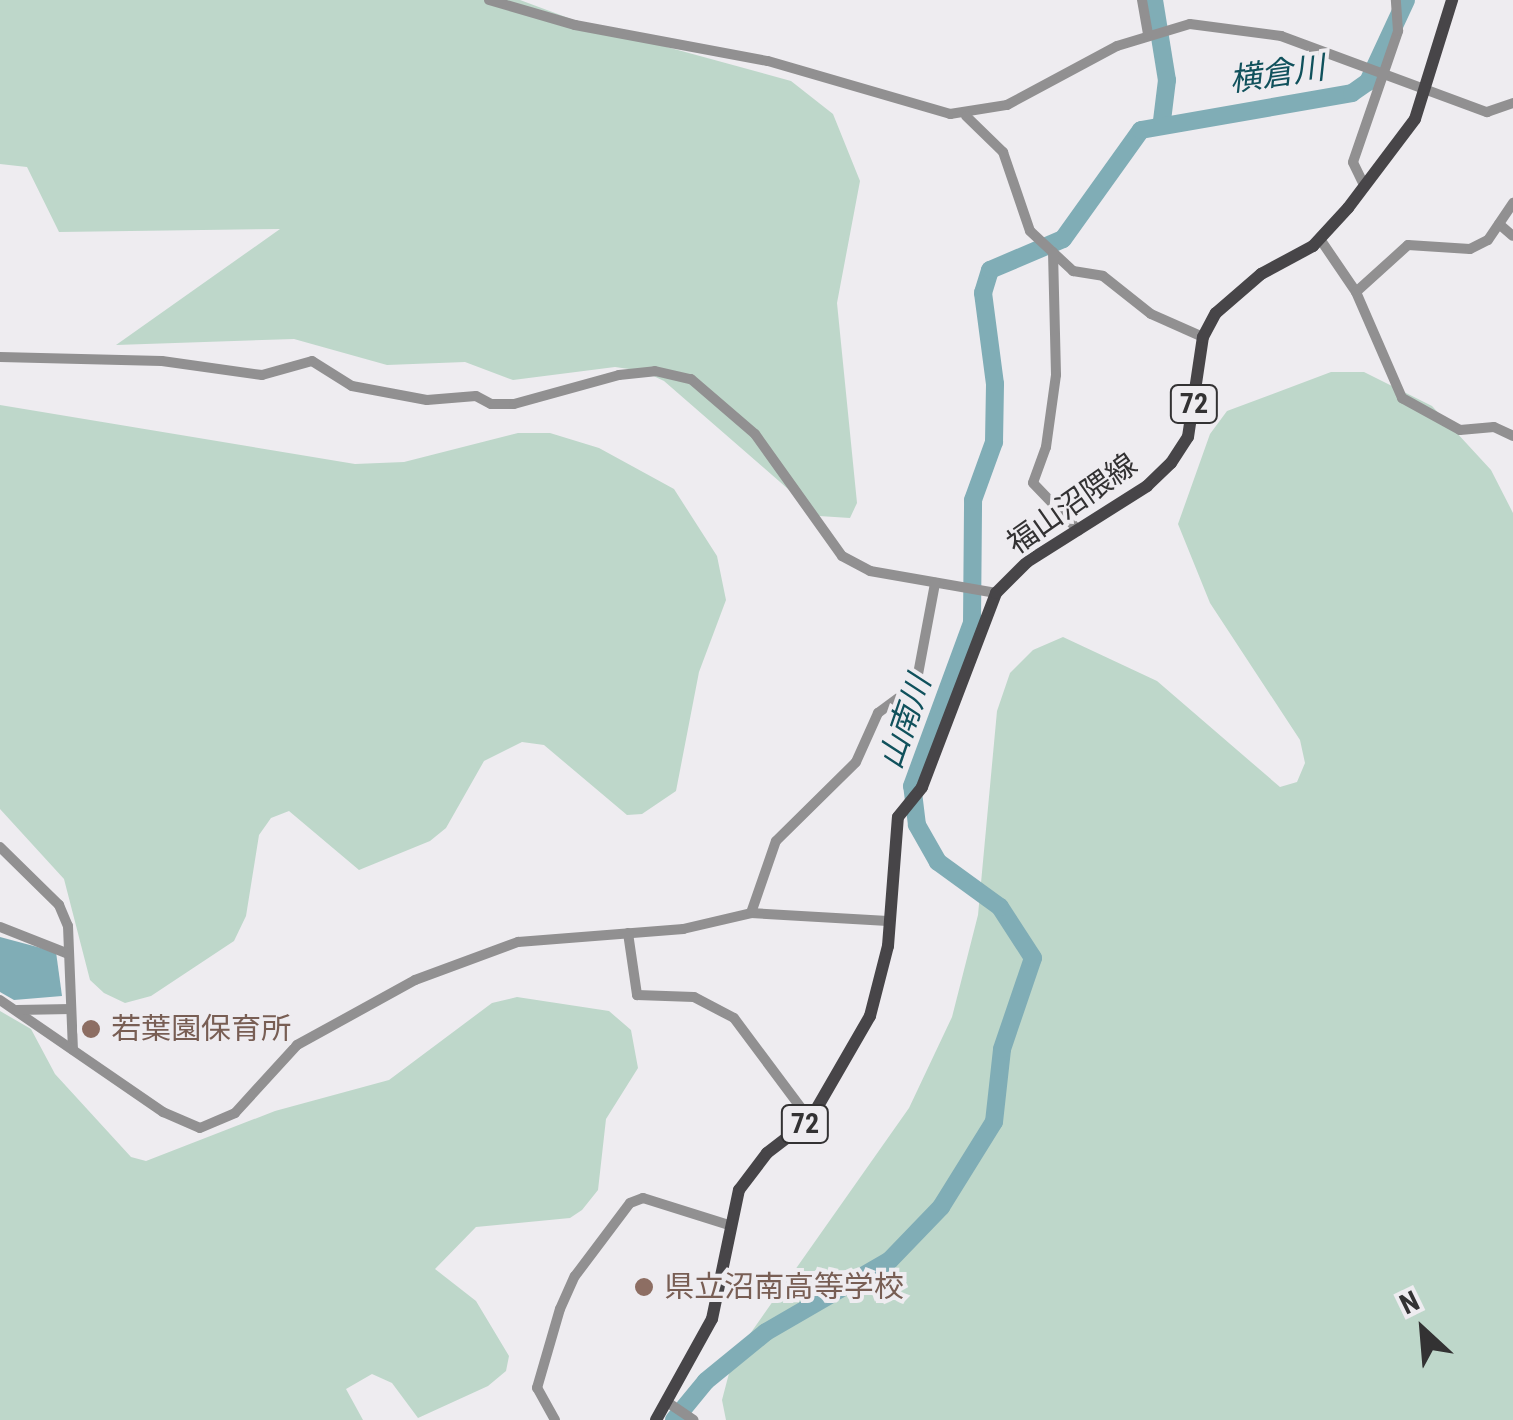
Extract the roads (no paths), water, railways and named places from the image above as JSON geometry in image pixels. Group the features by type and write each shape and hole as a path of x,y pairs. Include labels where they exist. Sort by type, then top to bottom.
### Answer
{"main road":[{"name":"福山沼隈線","path":"656,1420 670,1403 712,1319 730,1225 750,1170 810,1120 870,1016 888,922 892,841 996,593 1028,562 1079,531 1172,463 1188,437 1203,336 1236,292 1320,239 1415,119 1452,0"}],"street":[{"path":"488,0 574,26 768,62 912,106 966,116 1007,105 1148,32 1225,24 1384,70 1488,112 1513,103"},
{"path":"1142,0 1148,32"},
{"path":"1364,185 1353,162 1398,31 1392,14 1396,0"},
{"path":"966,116 1004,152 1030,231 1073,271 1103,276 1151,314 1203,336"},
{"path":"1356,292 1408,245 1470,249 1499,224 1513,203"},
{"path":"1499,224 1513,236"},
{"path":"1320,239 1356,292 1402,398 1460,430 1494,427 1513,436"},
{"path":"1052,251 1056,375 1046,447 1033,483 1079,531"},
{"path":"0,357 162,361 262,375 312,361 352,386 428,400 476,396 491,404 514,404 619,375 655,372 690,380 755,434 842,556 870,571 996,593"},
{"path":"751,913 776,841 856,762 878,714 916,685 935,582"},
{"path":"0,848 60,905 68,926 66,953 74,1050"},
{"path":"0,1000 182,1123 218,1125 296,1046 416,980 518,942 628,933 751,913 888,922"},
{"path":"0,927 66,953"},
{"path":"628,933 637,995 694,997 734,1018 810,1120"},
{"path":"16,1010 71,1009"},
{"path":"556,1420 538,1388 560,1308 575,1276 630,1203 644,1198 730,1225"},
{"path":"670,1403 694,1420"}],"water":[{"path":"0,937 56,952 62,996 14,1000 0,992"}],"waterway":[{"name":"山南川","path":"1154,0 1167,80 1162,121"},
{"name":"山南川","path":"674,1420 706,1381 766,1332 890,1260 941,1207 994,1122 1002,1049 1033,958 1000,907 938,862 917,825 912,786 972,623 973,500 994,442 995,384 983,293 990,270 1063,239 1141,130 1352,93 1368,82 1406,0"}],"place":[{"name":"若葉園保育所","path":"91,1029"},
{"name":"県立沼南高等学校","path":"644,1287"}],"water label":[{"name":"横倉川","path":"1277,74"}]}
